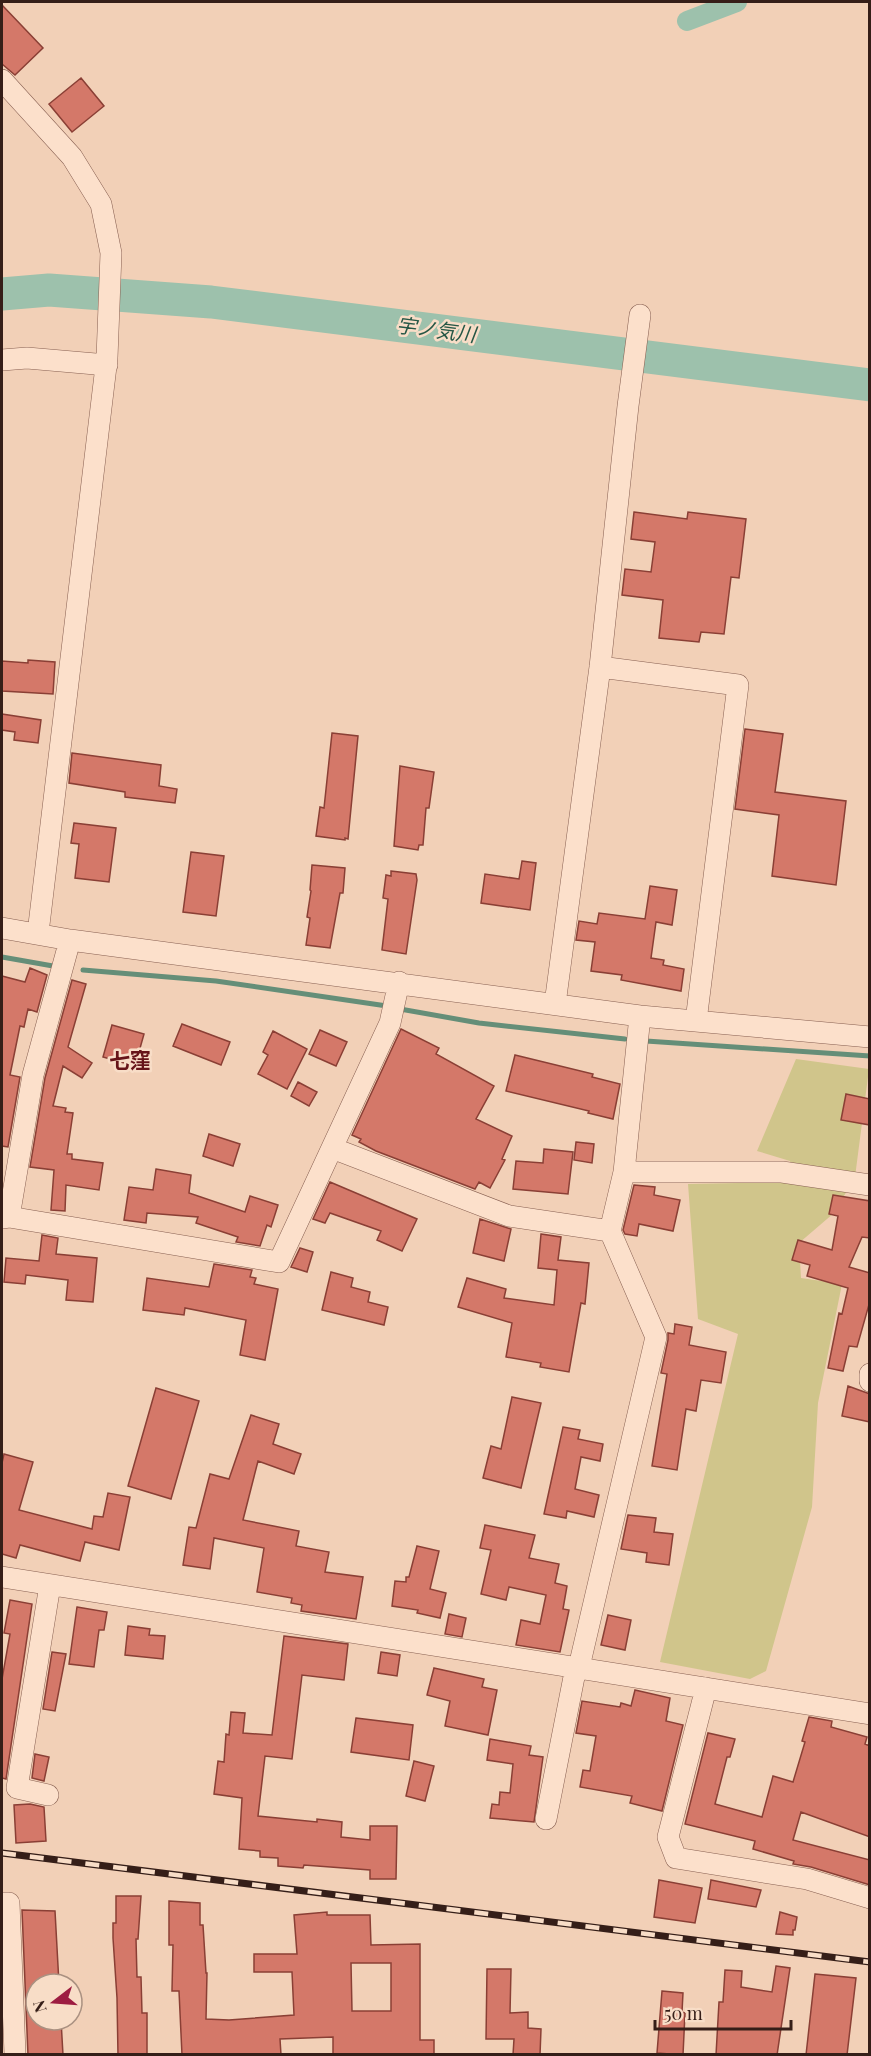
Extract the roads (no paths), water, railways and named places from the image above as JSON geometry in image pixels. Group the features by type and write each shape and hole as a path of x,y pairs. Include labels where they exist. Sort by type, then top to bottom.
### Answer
{"street":[{"path":"2,80 72,157 101,204 111,253 107,361 38,933"},
{"path":"555,1004 600,667 640,315"},
{"path":"2,360 27,358 107,361"},
{"path":"600,667 738,685 696,1021"},
{"path":"2,928 70,940 399,982 640,1016 870,1036"},
{"path":"70,940 33,1075 5,1217 279,1262 390,1023 399,982"},
{"path":"546,1819 574,1677 579,1667 656,1337 610,1231 624,1172 640,1016"},
{"path":"332,1148 509,1216 610,1231"},
{"path":"624,1172 782,1172 870,1185"},
{"path":"870,1374 870,1381"},
{"path":"2,1577 870,1714"},
{"path":"48,1795 17,1788 50,1585"},
{"path":"706,1688 668,1838 676,1858 807,1879 870,1898"},
{"path":"2,1903 9,1903 15,2055"}],"waterway":[{"path":"687,21 737,2"},
{"name":"宇ノ気川","path":"2,294 49,290 211,302 870,385"},
{"path":"2,957 53,966"},
{"path":"83,970 216,981 387,1006"},
{"path":"400,1009 479,1023 625,1039"},
{"path":"646,1041 870,1056"}],"railway":[{"path":"2,1853 870,1962"}],"district":[{"name":"七窪","path":"130,1061"}]}
